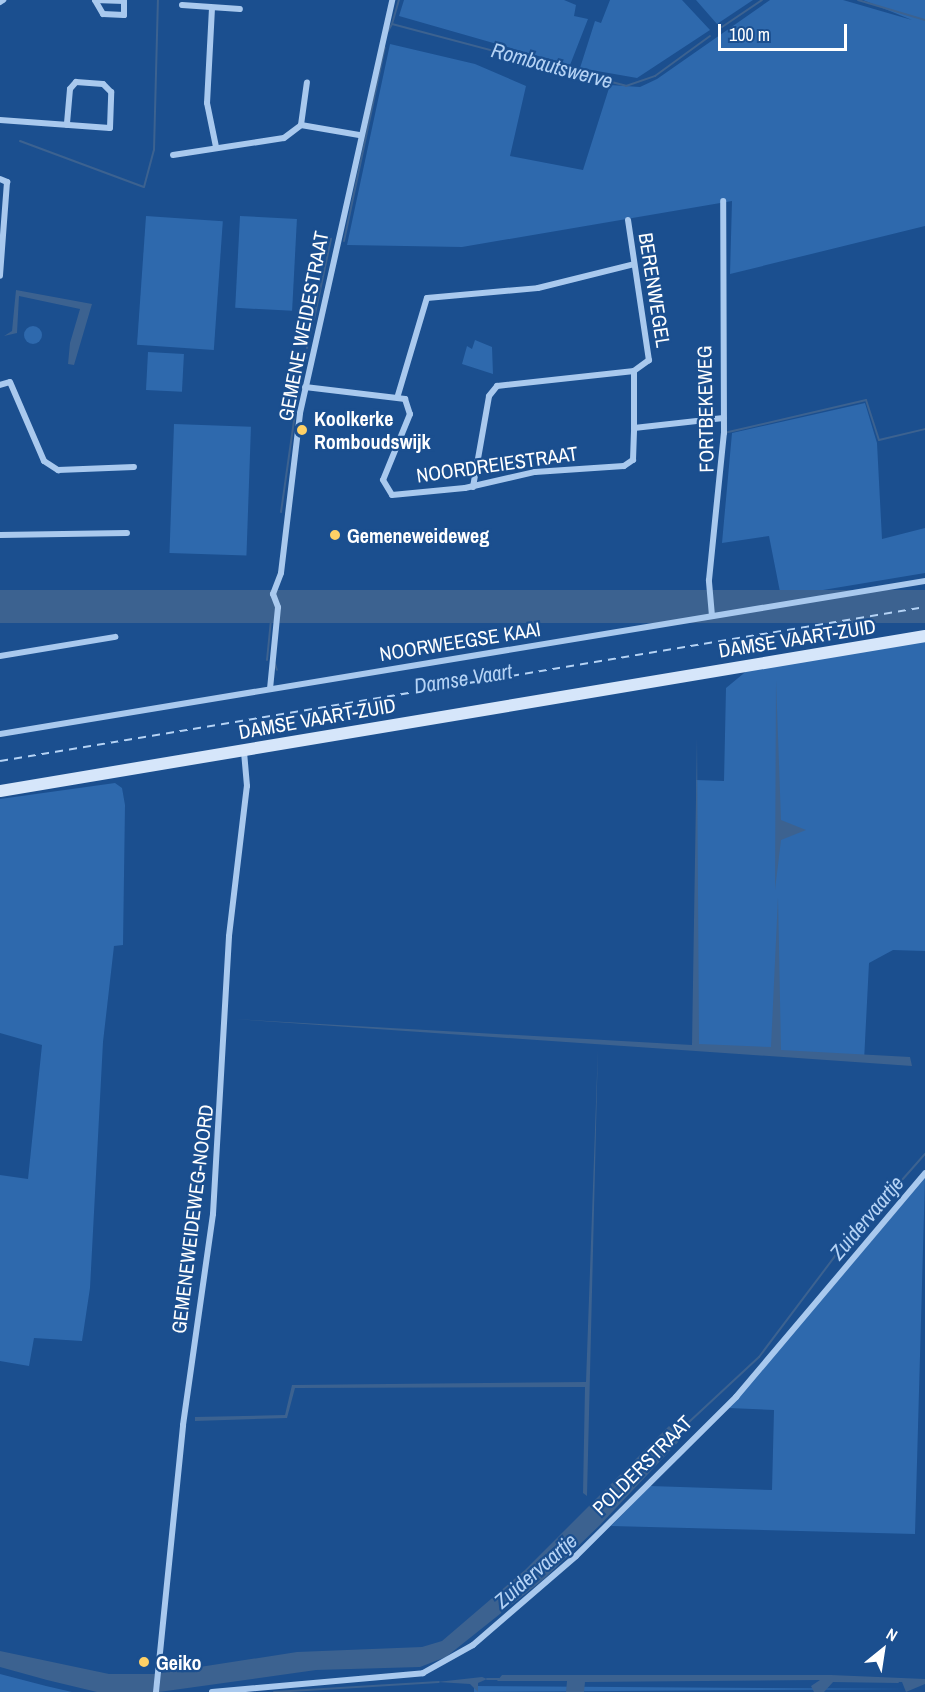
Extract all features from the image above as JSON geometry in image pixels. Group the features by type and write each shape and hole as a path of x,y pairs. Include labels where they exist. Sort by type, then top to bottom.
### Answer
{"street":[{"path":"95,0 124,1 124,15 103,14 95,0"},
{"name":"GEMENE WEIDESTRAAT","path":"270,689 278,607 273,594 281,573 305,387 359,135 392,0"},
{"path":"182,5 240,9"},
{"path":"212,8 207,103 216,147"},
{"path":"302,125 307,81"},
{"path":"0,120 67,125 110,128 111,92 103,84 76,82 70,89 67,125"},
{"path":"173,155 284,138 302,125 359,135"},
{"path":"0,179 7,182 0,276"},
{"name":"FORTBEKEWEG","path":"712,616 709,580 722,485 723,201"},
{"name":"BERENWEGEL","path":"628,220 649,360 634,371 634,428"},
{"path":"305,387 398,395 427,298 538,288 634,264"},
{"path":"472,487 489,396 497,386 634,371"},
{"path":"0,385 10,382 44,461 58,470 134,467"},
{"name":"NOORDREIESTRAAT","path":"398,395 410,414 383,480 385,491 392,495 472,487 535,472 624,466 633,460 634,428"},
{"path":"634,428 723,417"},
{"path":"0,535 127,533"},
{"name":"NOORWEEGSE KAAI","path":"0,734 925,581"},
{"name":"DAMSE VAART-ZUID","path":"0,791 925,636"},
{"path":"0,656 115,637"},
{"name":"GEMENEWEIDEWEG-NOORD","path":"156,1692 183,1425 213,1214 230,936 247,786 244,750"},
{"name":"POLDERSTRAAT","path":"212,1692 423,1673 472,1645 576,1556 736,1397 925,1173"}],"shaded area":[{"path":"404,0 564,0 576,5 574,16 588,19 570,65 399,16"},
{"path":"610,0 682,0 710,30 637,78 580,68 595,21 601,23"},
{"path":"696,0 753,0 717,24"},
{"path":"770,0 843,0 912,20 863,0 925,0 925,226 730,274 732,201 462,247 347,245 390,44 475,64 526,86 510,156 583,170 610,85 640,87 657,79"},
{"path":"146,216 223,221 214,350 137,345"},
{"path":"240,216 297,219 292,311 235,308"},
{"path":"33,326 41,331 42,335 37,343 33,344 25,339 24,335 29,327"},
{"path":"475,340 492,347 493,374 462,364 467,346 472,349"},
{"path":"148,352 184,354 182,392 146,390"},
{"path":"865,403 877,443 882,539 925,528 925,573 781,597 769,536 722,543 732,433"},
{"path":"174,424 251,427 246,556 169,553"},
{"path":"925,640 925,951 893,950 869,963 864,1061 696,1046 696,780 724,781 726,688 749,669"},
{"path":"115,783 122,788 125,805 123,945 114,946 103,1042 90,1288 82,1341 34,1338 29,1366 0,1361 0,1175 28,1179 42,1045 0,1033 0,799"},
{"path":"925,1178 915,1534 611,1526 650,1486 772,1490 774,1410 729,1408"},
{"path":"0,1674 46,1686 72,1692 0,1692"},
{"path":"474,1686 910,1689 474,1692"}],"water":[{"path":"16,290 92,304 74,365 68,364 70,343 80,309 19,296 17,333 4,336 12,331"},
{"path":"0,590 925,590 925,623 0,623"},
{"path":"776,680 781,820 806,830 781,840 775,890"},
{"path":"697,736 699,1044 771,1047 778,897 781,1050 910,1057 912,1066 233,1019 692,1045"},
{"path":"598,1046 587,1496 583,1493 585,1387 295,1388 287,1418 195,1421 195,1417 285,1415 292,1385 586,1382"},
{"path":"669,1426 682,1438 600,1525 544,1579 446,1657 420,1667 316,1670 159,1692 161,1673 297,1652 422,1647 442,1641 525,1570"},
{"path":"0,1651 109,1674 155,1674 153,1692 97,1692 47,1680 0,1667"},
{"path":"502,1675 831,1675 925,1679 925,1684 906,1692 902,1682 834,1681 824,1692 814,1692 811,1686 820,1680 585,1682 584,1692 566,1692 567,1681 497,1681"},
{"path":"482,1677 487,1679 478,1683 478,1692 470,1684 437,1682"}],"waterway":[{"path":"20,141 144,187 154,150 158,0"},
{"path":"392,24 399,0"},
{"name":"Rombautswerve","path":"722,27 762,0"},
{"name":"Rombautswerve","path":"858,0 925,20"},
{"name":"Rombautswerve","path":"387,33 392,24 626,86 655,76 710,36"},
{"name":"Rombautswerve","path":"344,241 385,47"},
{"name":"Rombautswerve","path":"314,319 331,239"},
{"name":"Rombautswerve","path":"307,348 312,326"},
{"name":"Rombautswerve","path":"303,367 305,357"},
{"name":"Rombautswerve","path":"281,512 300,379"},
{"path":"724,433 866,400 879,440 925,429"},
{"name":"Rombautswerve","path":"267,660 272,610"},
{"name":"Rombautswerve","path":"275,664 277,670"},
{"name":"Zuidervaartje","path":"675,1435 759,1357 835,1256 925,1154"},
{"path":"487,1679 499,1679"},
{"path":"831,1681 898,1682"},
{"path":"274,1692 439,1682"}],"ferry route":[{"path":"0,761 925,607"}],"place":[{"name":"Koolkerke Romboudswijk","path":"302,430"},
{"name":"Gemeneweideweg","path":"335,535"},
{"name":"Geiko","path":"144,1662"}],"water label":[{"name":"Damse Vaart","path":"463,679"}]}
